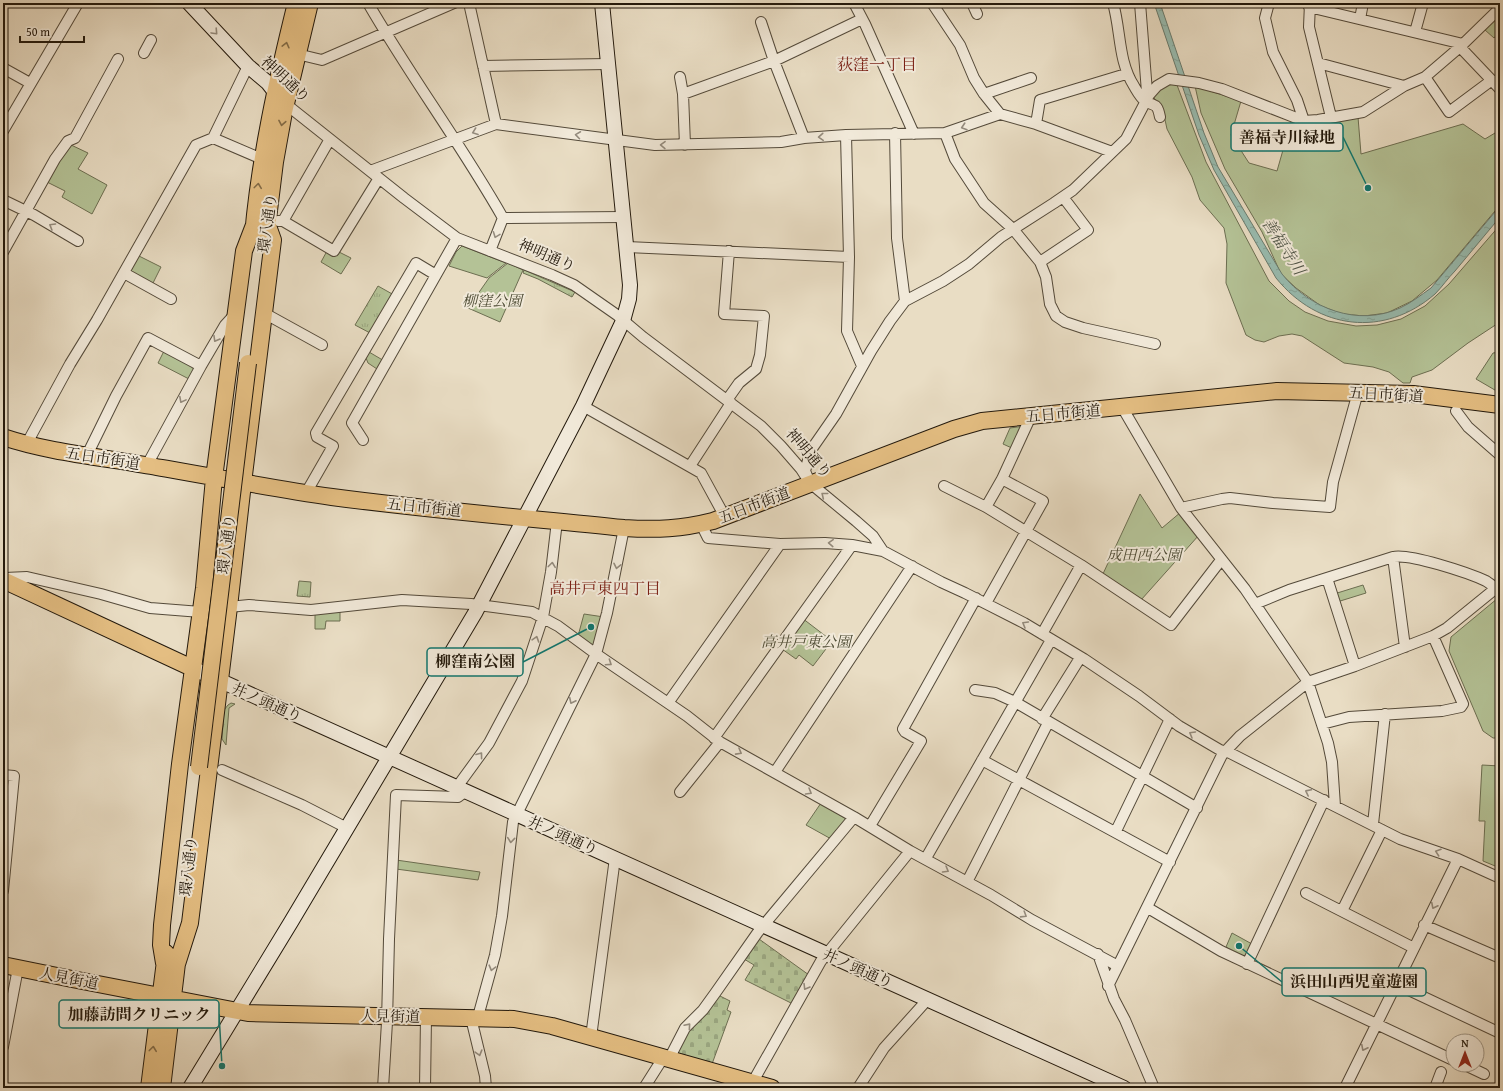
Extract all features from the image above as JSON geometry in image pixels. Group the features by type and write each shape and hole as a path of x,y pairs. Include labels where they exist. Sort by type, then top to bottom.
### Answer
{"main road":[{"name":"環八通り","path":"171,963 179,863 244,362 268,223 280,97 296,3"},
{"name":"環八通り","path":"268,223 262,159 280,97 297,54 310,3"},
{"path":"171,963 190,923 273,240 268,223"},
{"path":"171,963 161,945 162,925 180,764 192,668 201,612 214,478 235,314 244,251 268,223"},
{"name":"環八通り","path":"149,1088 166,997 192,830 244,362"},
{"name":"五日市街道","path":"3,437 26,445 306,493 357,500 624,528 673,529 701,524 725,517 810,483 961,427 982,421 1277,391 1358,392 1420,395 1500,405"},
{"name":"井ノ頭通り","path":"3,579 192,668"},
{"name":"人見街道","path":"10,966 235,1012 255,1014 475,1018 529,1021 666,1058 752,1085 772,1088"},
{"name":"環八通り","path":"162,1088 166,997"}],"street":[{"path":"3,130 78,3"},
{"name":"神明通り","path":"189,3 248,66 268,83 292,109 457,238 539,269 574,285 761,426 781,446 810,483 873,536 883,550"},
{"path":"368,3 385,33 455,140 503,218"},
{"path":"297,54 322,60 454,3"},
{"path":"469,3 496,124"},
{"path":"190,1088 347,828 479,605 583,406 623,321 629,299 630,285 602,3"},
{"path":"854,3 914,134"},
{"path":"932,3 960,45 974,78 984,94 1000,114"},
{"path":"972,3 977,14"},
{"path":"1113,3 1126,74 1140,96 1147,98 1158,109 1160,117"},
{"path":"1140,3 1147,98"},
{"path":"1269,3 1265,18 1273,52 1297,100 1304,121"},
{"path":"1360,19 1363,3"},
{"path":"1415,32 1423,3"},
{"path":"1331,117 1309,27 1310,5 1462,45 1500,89"},
{"path":"810,483 805,471 811,450 836,414 862,366 890,321 905,301 943,281 970,264 1001,237 1072,190 1126,139 1147,98 1163,81 1169,79 1194,82 1222,89 1304,121 1363,112 1404,86 1425,77 1462,45 1500,8"},
{"path":"683,94 774,61 862,19"},
{"path":"761,22 774,61 804,138"},
{"path":"144,53 151,40"},
{"path":"3,252 55,159 68,141 75,138 118,59"},
{"path":"1318,63 1404,86"},
{"path":"483,66 608,64"},
{"path":"26,445 70,364 124,273 196,145 213,138 248,66"},
{"path":"3,68 30,83"},
{"path":"1036,124 1040,100 1126,74"},
{"path":"680,77 683,94 685,145"},
{"path":"1425,77 1449,112 1492,80"},
{"path":"984,94 1031,78"},
{"path":"370,171 496,124 656,145 685,145 781,142 804,138 846,135 945,133 1000,114 1036,124 1112,152"},
{"path":"895,133 897,238 905,301"},
{"path":"945,133 955,159 984,203 1013,229 1040,262 1046,277 1050,304 1056,316 1065,322 1083,328 1155,344"},
{"path":"846,135 849,256 847,331 862,366"},
{"path":"213,138 262,159"},
{"path":"330,139 268,223 334,251 379,178"},
{"path":"1040,262 1088,230 1063,197"},
{"path":"3,200 78,241"},
{"path":"503,218 624,217"},
{"path":"490,251 503,218"},
{"path":"363,440 352,423 457,238"},
{"path":"627,247 849,256"},
{"path":"690,466 739,383 756,369 760,355 764,316 724,314 729,251"},
{"path":"306,493 333,446 317,437 316,433 416,263 436,275"},
{"path":"124,273 171,299"},
{"path":"264,313 322,345"},
{"path":"147,465 224,325 235,314"},
{"path":"89,456 90,450 116,396 148,338 201,366"},
{"path":"1181,508 1204,502 1230,498 1330,507 1333,482 1358,392"},
{"path":"583,406 701,473 725,517"},
{"path":"1122,407 1181,508 1238,580 1308,682 1328,742 1332,762 1335,806"},
{"path":"1456,411 1468,427 1500,455"},
{"path":"986,507 1002,479 1031,416"},
{"path":"986,603 1043,501 1002,479"},
{"path":"944,486 986,507 1081,565 1171,625 1221,560"},
{"path":"383,1088 388,1016 389,939 396,794 458,797 461,789 489,743 522,681 543,617 558,521"},
{"path":"701,524 708,538 780,544 825,543 852,545 883,550 941,582 986,603 1042,634 1139,696 1170,719 1225,752 1409,843 1458,859 1500,878"},
{"path":"486,1088 475,1018 479,1013 495,955 513,822 596,654 607,612 624,528"},
{"path":"668,703 780,544"},
{"path":"680,792 852,545"},
{"path":"1108,986 1225,752 1240,736 1308,682 1355,666 1433,636 1448,628 1498,586 1448,567 1401,556 1393,557 1289,590 1255,604"},
{"path":"1393,557 1405,646"},
{"path":"1042,634 1081,565"},
{"path":"775,772 912,566"},
{"path":"3,579 27,577 101,594 150,608 201,612"},
{"path":"1327,578 1355,666"},
{"path":"870,826 921,741 905,732 903,729 976,598"},
{"path":"229,607 249,605 311,610 402,600 479,605 532,612 543,617 696,722 717,740 870,826 910,851 926,858 1032,920 1118,966"},
{"path":"1322,724 1349,717 1442,711 1462,708 1462,704 1433,636"},
{"path":"926,858 1051,640"},
{"path":"967,882 1045,721 1080,658"},
{"name":"井ノ頭通り","path":"192,668 1124,1088"},
{"path":"975,690 995,693 1015,702 1045,721 1197,808"},
{"path":"1372,824 1385,714"},
{"path":"1116,831 1170,719"},
{"path":"982,760 1116,831 1170,862"},
{"path":"222,770 302,805 347,828"},
{"path":"3,775 14,776 3,892"},
{"path":"1247,964 1324,800"},
{"path":"644,1088 666,1058 685,1028 716,992 764,926 854,817"},
{"path":"1342,911 1382,830"},
{"path":"752,1085 821,961 910,851"},
{"path":"591,1037 614,858"},
{"path":"1345,1088 1424,925 1458,859"},
{"path":"1306,893 1414,948"},
{"path":"1148,908 1221,951 1247,964 1445,1056"},
{"path":"1424,925 1500,958"},
{"path":"1098,954 1108,986 1125,1020 1154,1088"},
{"path":"3,1047 10,966"},
{"path":"1396,984 1500,1033"},
{"path":"858,1088 884,1048 928,999"},
{"path":"425,1088 426,1017"},
{"path":"1435,1088 1442,1072"}],"green space":[{"path":"1498,17 1500,19 1500,31 1494,38 1485,30"},
{"path":"1172,83 1177,85 1206,162 1269,281 1289,301 1305,312 1328,321 1356,326 1377,325 1401,319 1425,306 1449,284 1500,225 1500,322 1468,343 1432,370 1412,377 1410,383 1403,383 1389,372 1373,367 1344,363 1302,336 1292,334 1279,336 1264,342 1255,340 1246,335 1226,283 1227,244 1224,228 1200,200 1192,177 1167,129 1162,106 1153,97 1161,87"},
{"path":"1195,86 1241,101 1231,135 1249,163 1277,171 1291,122 1302,123 1358,117 1361,154 1463,124 1485,139 1500,130 1500,205 1437,280 1412,301 1387,313 1364,316 1342,314 1321,306 1296,288 1281,274 1262,232 1225,169 1201,113"},
{"path":"69,144 88,153 78,169 107,185 92,214 62,197 65,191 47,182"},
{"name":"柳窪公園","path":"462,246 506,263 487,278 449,266 456,252"},
{"path":"327,251 337,251 351,258 341,274 321,262"},
{"path":"139,256 161,267 152,285 132,274 131,269"},
{"name":"柳窪公園","path":"508,263 523,270 500,322 468,308 489,278"},
{"path":"524,270 575,292 572,297 538,279 523,273"},
{"path":"378,286 394,295 372,334 355,325"},
{"path":"164,351 192,367 194,370 189,379 158,363"},
{"path":"369,352 386,362 377,369 368,363 366,358"},
{"path":"1500,352 1500,393 1476,379 1493,353"},
{"path":"1025,426 1014,449 1003,444 1010,428"},
{"name":"成田西公園","path":"1140,494 1162,528 1181,512 1199,535 1141,600 1102,576"},
{"path":"299,581 311,582 310,597 297,596"},
{"path":"1363,585 1366,593 1337,602 1334,594"},
{"path":"1498,598 1500,598 1500,738 1493,738 1483,731 1449,651 1451,637"},
{"path":"340,610 340,621 326,621 325,629 315,629 315,612"},
{"path":"584,614 604,617 594,648 578,636"},
{"name":"高井戸東公園","path":"802,618 832,641 813,666 799,655 796,659 782,649"},
{"path":"231,703 235,704 229,708 226,745 222,739 224,710"},
{"path":"1482,765 1500,766 1500,868 1483,861 1485,821 1479,821"},
{"path":"821,803 848,820 833,840 806,825"},
{"path":"396,860 480,872 478,880 396,869"},
{"path":"1232,933 1252,944 1245,959 1226,947"},
{"path":"759,939 809,975 793,1004 745,980 754,965 744,959"},
{"path":"718,995 730,1001 727,1010 731,1012 712,1064 676,1053 687,1031"}],"water":[{"path":"1154,3 1160,3 1204,133 1218,167 1282,274 1306,297 1336,311 1352,315 1368,316 1400,308 1431,288 1500,206 1500,217 1438,291 1415,308 1395,317 1373,322 1352,322 1331,318 1311,309 1293,295 1276,278 1214,170 1199,135"}],"place":[{"name":"善福寺川緑地","path":"1368,188"},
{"name":"柳窪南公園","path":"591,627"},
{"name":"浜田山西児童遊園","path":"1239,946"},
{"name":"加藤訪問クリニック","path":"222,1066"}],"district":[{"name":"荻窪一丁目","path":"877,64"},
{"name":"高井戸東四丁目","path":"605,588"}],"water label":[{"name":"善福寺川","path":"1284,246"}]}
